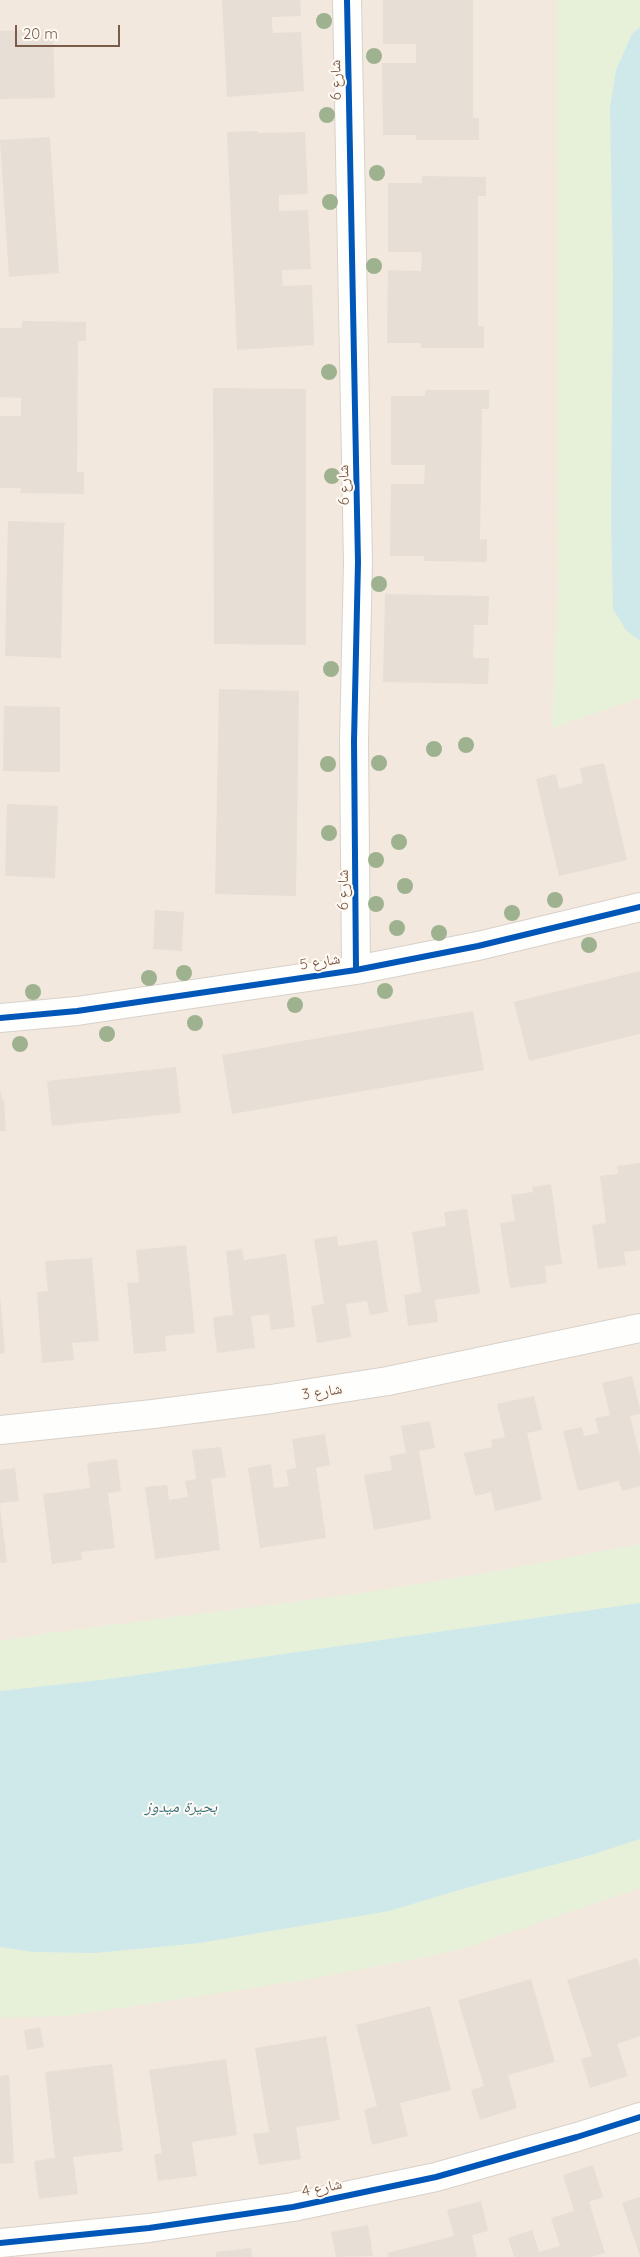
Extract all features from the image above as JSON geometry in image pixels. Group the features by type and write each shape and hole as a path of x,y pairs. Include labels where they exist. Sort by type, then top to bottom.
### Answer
{"street":[{"name":"شارع 6","path":"347,0 358,562 354,741 356,970"},
{"name":"شارع 5","path":"0,1018 122,1005 356,970 478,946 640,907"},
{"name":"شارع 3","path":"0,1430 212,1407 388,1381 640,1328"},
{"name":"شارع 4","path":"0,2243 150,2228 294,2207 436,2177 640,2117"}],"shaded area":[{"path":"0,0 640,0 640,2257 0,2257"}],"green space":[{"path":"557,0 640,0 640,27 632,34 610,107 613,277 611,520 613,609 626,630 640,641 640,698 552,728 558,593"},
{"name":"بحيرة ميدوز","path":"640,1544 640,1888 456,1951 316,1978 67,2016 0,2018 0,1641 362,1593 490,1572"}],"water":[{"path":"640,27 640,641 626,630 613,609 611,520 613,277 610,107 616,70 632,34"},
{"name":"بحيرة ميدوز","path":"640,1603 640,1839 591,1855 476,1885 389,1911 200,1943 95,1953 33,1952 0,1947 0,1691 109,1679"}],"building":[{"path":"222,0 300,0 301,16 272,17 272,25 273,33 301,32 304,91 227,97"},
{"path":"383,0 473,0 473,118 479,118 479,140 416,140 416,135 383,135 382,63 416,63 416,44 383,44"},
{"path":"53,29 55,98 0,99 0,31"},
{"path":"258,131 258,133 305,132 308,194 279,195 279,211 308,210 311,269 282,270 282,279 283,286 312,285 314,345 237,350 227,132"},
{"path":"50,137 59,273 9,277 0,140"},
{"path":"422,176 486,177 486,196 478,196 478,326 484,326 484,348 421,348 421,343 387,343 388,270 421,271 422,257 421,252 388,252 388,183 422,183"},
{"path":"22,321 86,322 86,341 78,341 77,472 84,472 84,494 20,493 21,488 0,488 0,416 21,416 21,398 0,397 0,328 22,328"},
{"path":"213,388 306,389 306,645 214,644"},
{"path":"425,390 489,390 489,409 482,409 480,540 487,539 487,562 424,561 424,556 390,556 391,484 424,484 425,465 391,465 391,396 425,396"},
{"path":"8,521 66,523 64,526 61,658 5,656"},
{"path":"385,594 489,596 488,625 474,625 473,658 489,658 488,684 383,682"},
{"path":"219,689 299,691 296,896 215,894"},
{"path":"4,706 60,707 60,772 3,771"},
{"path":"604,763 627,860 559,876 536,779 556,774 559,789 583,783 580,768"},
{"path":"7,804 58,806 55,878 5,876"},
{"path":"155,910 184,912 182,951 153,949"},
{"path":"640,971 640,1034 529,1061 514,1002"},
{"path":"473,1011 484,1070 232,1114 222,1055"},
{"path":"176,1067 181,1113 52,1126 47,1081"},
{"path":"0,1089 2,1100 4,1100 6,1131 0,1131"},
{"path":"640,1163 640,1250 624,1252 626,1265 598,1269 592,1225 606,1223 600,1176 618,1174 617,1166"},
{"path":"551,1184 562,1264 545,1266 547,1283 510,1288 500,1223 515,1221 511,1195 533,1192 532,1187"},
{"path":"467,1209 480,1293 435,1300 438,1322 408,1326 404,1295 421,1292 412,1232 446,1226 444,1212"},
{"path":"337,1236 338,1246 377,1240 388,1312 370,1315 367,1301 346,1304 351,1337 317,1343 311,1306 324,1304 314,1239"},
{"path":"186,1245 195,1333 165,1336 166,1351 134,1354 127,1283 139,1282 136,1250"},
{"path":"242,1249 244,1260 286,1254 295,1327 271,1330 269,1314 251,1316 255,1348 217,1353 213,1317 233,1315 226,1251"},
{"path":"92,1258 99,1341 72,1343 74,1360 42,1363 37,1292 48,1291 45,1261"},
{"path":"0,1296 5,1353 0,1354"},
{"path":"632,1376 640,1409 640,1414 630,1416 640,1456 640,1486 623,1491 618,1481 578,1491 563,1431 582,1427 584,1436 599,1433 595,1418 610,1415 602,1383"},
{"path":"534,1396 542,1430 527,1433 542,1500 495,1511 491,1492 475,1496 464,1453 492,1447 491,1440 505,1437 497,1404"},
{"path":"430,1421 435,1448 419,1451 431,1519 374,1530 364,1475 392,1470 390,1456 406,1453 401,1426"},
{"path":"325,1434 330,1465 316,1468 326,1538 260,1548 248,1468 271,1464 274,1488 289,1486 286,1470 296,1468 292,1439"},
{"path":"221,1447 226,1477 211,1479 220,1550 155,1559 145,1487 167,1485 169,1500 188,1497 185,1481 196,1479 192,1450"},
{"path":"117,1459 121,1491 108,1493 115,1548 81,1552 82,1560 52,1564 43,1494 90,1488 87,1463"},
{"path":"15,1468 19,1501 0,1503 0,1470"},
{"path":"0,1507 7,1562 0,1563"},
{"path":"637,1958 640,1968 640,2036 617,2044 628,2076 590,2088 581,2059 592,2056 567,1980"},
{"path":"531,1979 555,2062 508,2075 517,2108 480,2120 471,2090 484,2086 458,2000"},
{"path":"430,2006 451,2090 400,2103 408,2136 372,2145 364,2110 377,2106 356,2025"},
{"path":"40,2027 44,2047 27,2050 24,2030"},
{"path":"326,2036 340,2120 296,2127 301,2159 259,2165 253,2134 269,2132 255,2048"},
{"path":"226,2059 237,2135 192,2142 197,2176 158,2181 154,2155 162,2153 149,2070"},
{"path":"112,2064 123,2151 73,2157 78,2194 39,2199 34,2161 55,2158 45,2072"},
{"path":"9,2075 14,2163 0,2164 0,2076"},
{"path":"593,2165 603,2197 589,2202 605,2253 591,2257 514,2257 508,2238 532,2230 539,2252 560,2246 551,2218 574,2211 563,2175"},
{"path":"640,2197 640,2256 622,2203"},
{"path":"481,2201 488,2231 472,2235 477,2257 388,2257 387,2253 454,2236 447,2210"},
{"path":"368,2225 373,2256 336,2257 331,2232"},
{"path":"251,2248 252,2257 216,2257 216,2252"}],"cycle path":[{"path":"347,0 358,562 354,741 356,970"},
{"path":"0,1018 77,1011 356,970 478,946 640,907"},
{"path":"0,2243 149,2228 293,2207 436,2177 640,2117"}]}
